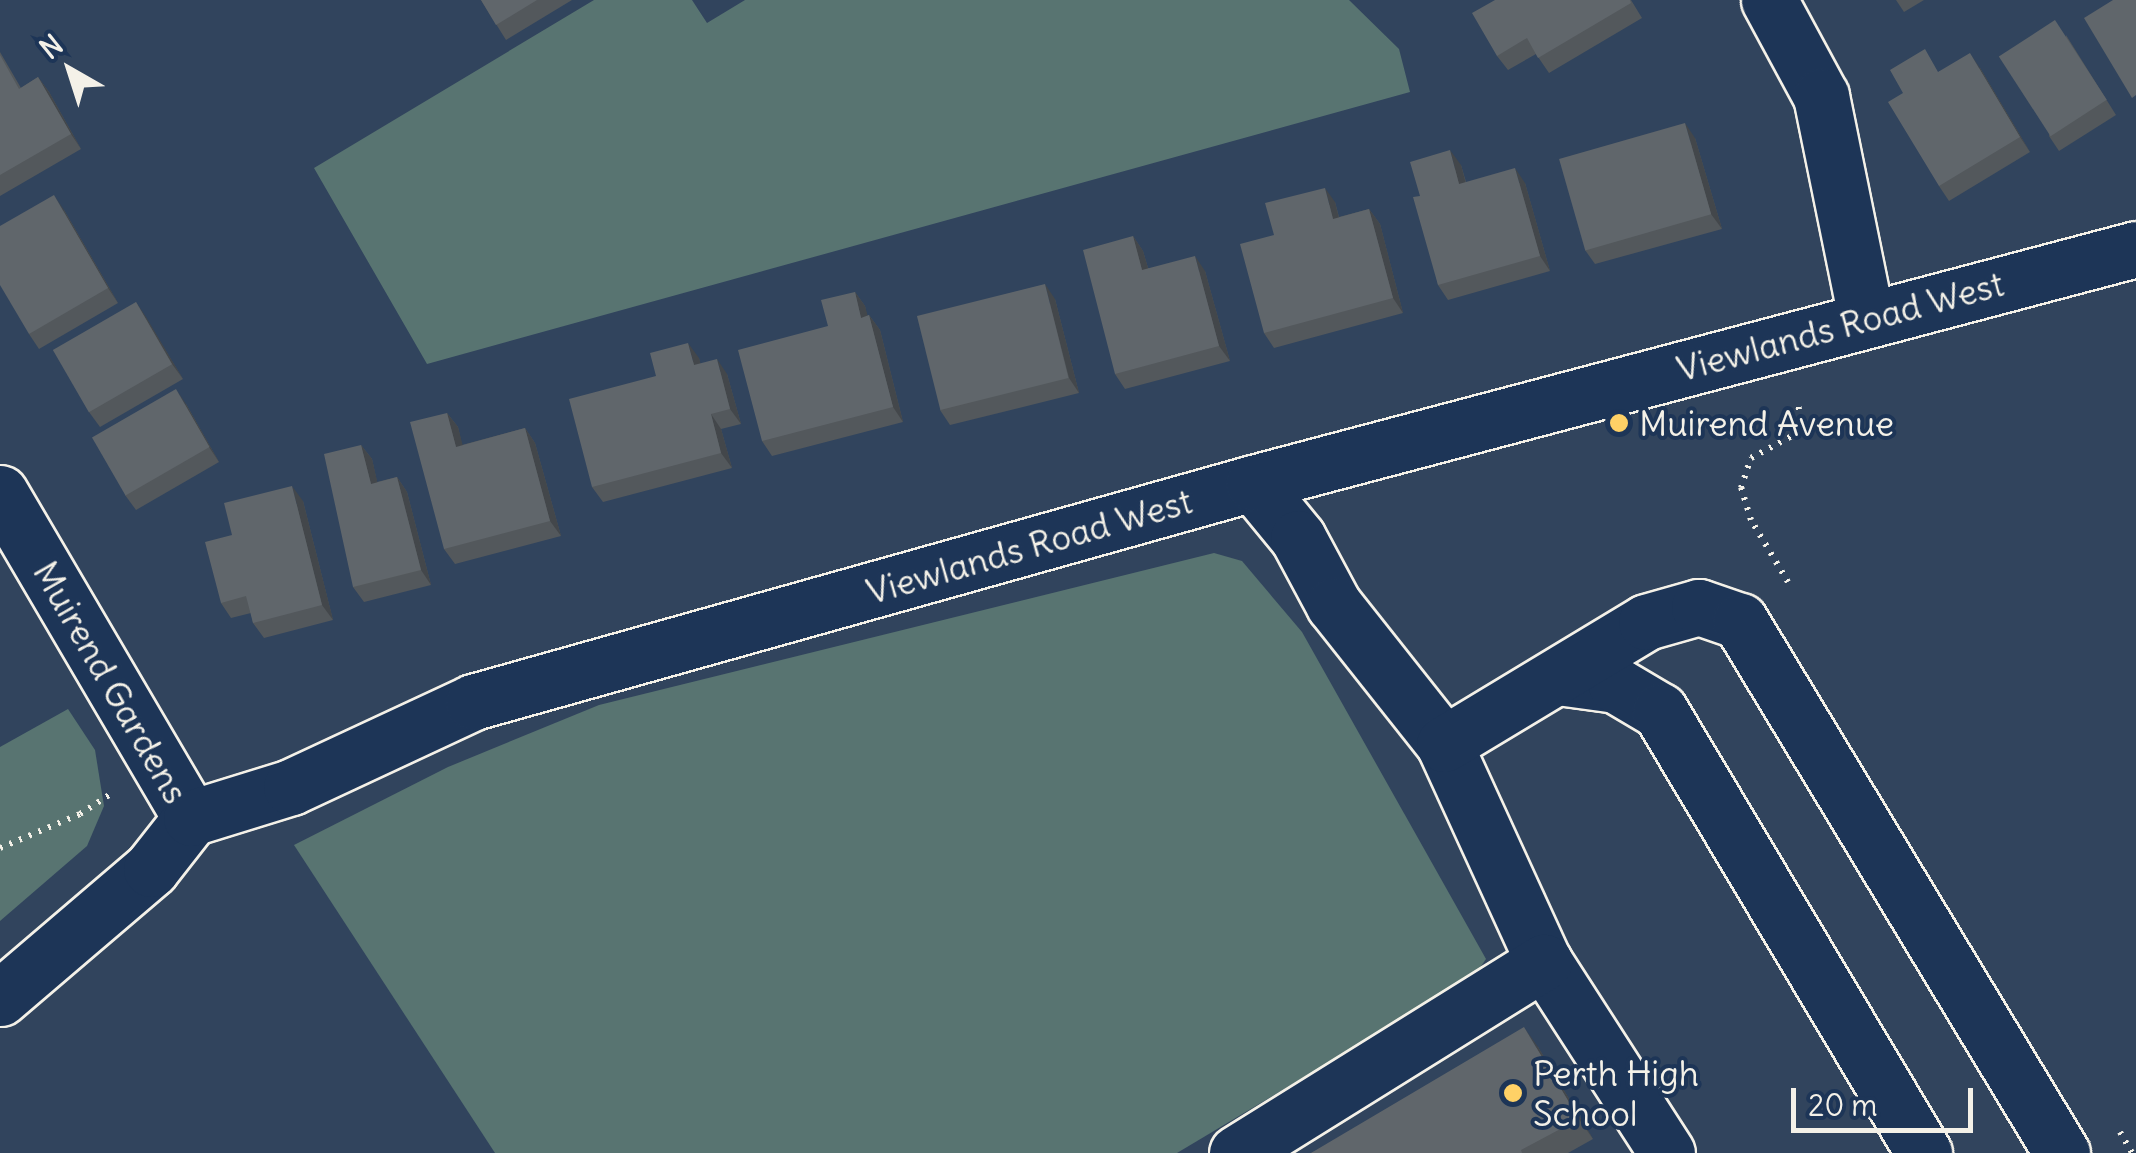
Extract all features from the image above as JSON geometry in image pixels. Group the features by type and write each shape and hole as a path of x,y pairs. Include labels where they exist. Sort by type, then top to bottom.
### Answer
{"street":[{"path":"1769,0 1821,96 1866,318"},
{"name":"Viewlands Road West","path":"191,818 291,787 473,702 1253,483 2136,249"},
{"path":"1253,483 1298,538 1334,605 1444,744 1544,962 1667,1153"},
{"name":"Muirend Gardens","path":"0,493 191,818"},
{"path":"1444,744 1672,611 1698,608 1740,621 2062,1153"},
{"path":"1558,676 1616,685 1660,712 1924,1153"},
{"path":"0,998 151,869 191,818"},
{"path":"1237,1153 1544,962"}],"path":[{"path":"1784,340 1803,430 1751,458 1741,488 1750,520 1792,588"},
{"path":"0,848 80,814 157,762"},
{"path":"2112,1119 2132,1153"}],"green space":[{"path":"594,0 692,0 707,23 745,0 1349,0 1399,49 1410,92 427,364 314,168"},
{"path":"1214,553 1242,561 1302,632 1486,959 1475,975 1177,1153 495,1153 294,845 448,767 599,705"},
{"path":"68,709 95,750 104,806 87,846 0,921 0,747"}],"building":[{"path":"481,0 537,0 496,25"},
{"path":"1495,0 1631,3 1538,58 1527,38 1497,56 1472,13"},
{"path":"2113,0 2136,0 2136,95 2132,98 2084,18"},
{"path":"2055,20 2107,100 2051,136 1999,56"},
{"path":"1925,49 1938,72 1970,53 2020,137 1939,186 1888,102 1903,93 1890,70"},
{"path":"0,55 19,89 38,77 71,134 0,175"},
{"path":"1685,123 1711,214 1585,250 1559,159"},
{"path":"1450,150 1459,184 1515,168 1540,256 1438,285 1413,197 1420,196 1410,162"},
{"path":"1325,188 1333,219 1369,209 1393,298 1264,333 1240,244 1274,235 1265,203"},
{"path":"54,195 108,288 29,334 0,285 0,226"},
{"path":"1133,236 1142,270 1195,256 1219,346 1115,374 1083,250"},
{"path":"1045,284 1068,378 940,410 917,316"},
{"path":"855,292 861,318 869,315 893,407 762,441 738,350 828,326 821,300"},
{"path":"136,302 172,364 89,412 53,350"},
{"path":"688,343 694,365 717,359 730,409 711,414 721,453 592,487 569,399 656,376 650,353"},
{"path":"176,389 210,447 125,496 92,438"},
{"path":"447,413 456,447 525,428 550,521 444,549 410,422"},
{"path":"361,445 371,484 397,477 421,570 353,587 324,454"},
{"path":"292,486 322,605 253,623 246,596 221,603 205,542 232,535 224,503"},
{"name":"Perth High School","path":"1524,1027 1579,1119 1521,1150 1522,1153 1311,1153"}],"place":[{"name":"Muirend Avenue","path":"1619,423"},
{"name":"Perth High School","path":"1513,1093"}]}
